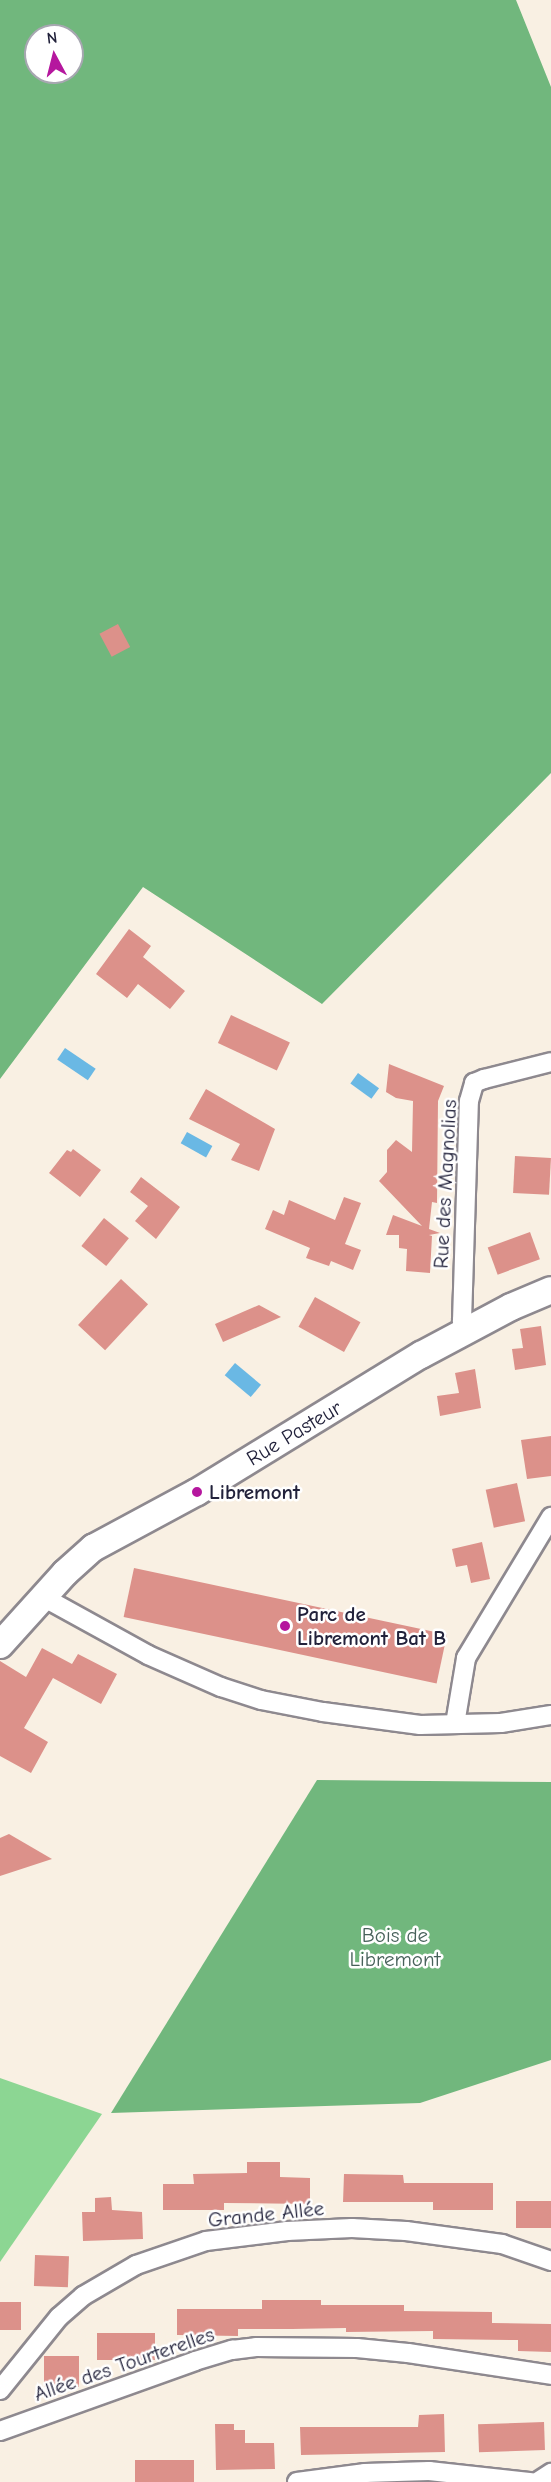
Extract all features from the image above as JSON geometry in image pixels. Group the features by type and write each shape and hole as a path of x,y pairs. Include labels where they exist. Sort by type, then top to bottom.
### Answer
{"street":[{"name":"Rue des Magnolias","path":"466,1331 462,1321 469,1101 474,1083 484,1078 551,1062"},
{"name":"Rue Pasteur","path":"0,1645 43,1597 93,1548 197,1492 466,1331 551,1290"},
{"path":"455,1724 466,1658 551,1517"},
{"path":"43,1597 148,1655 221,1687 261,1700 323,1712 420,1725 501,1723 551,1715"},
{"name":"Grande Allée","path":"0,2390 59,2316 83,2296 136,2265 206,2241 287,2231 385,2230 458,2236 502,2244 551,2262"},
{"name":"Allée des Tourterelles","path":"0,2431 195,2361 232,2350 256,2347 357,2348 408,2353 551,2375"},
{"path":"297,2482 365,2473 429,2471 531,2482"},
{"path":"538,2482 551,2473"},
{"path":"538,2482 551,2480"}],"green space":[{"path":"0,0 516,0 551,87 551,773 322,1004 143,887 0,1079"},
{"name":"Bois de Libremont","path":"317,1780 551,1782 551,2060 420,2103 111,2113"},
{"path":"0,2078 102,2114 0,2262"}],"water":[{"path":"65,1048 96,1069 88,1080 57,1060"},
{"path":"358,1073 379,1088 371,1099 350,1084"},
{"path":"187,1132 212,1146 206,1157 181,1143"},
{"path":"235,1363 261,1385 251,1397 225,1375"}],"building":[{"path":"118,624 130,647 112,657 99,634"},
{"path":"129,929 151,946 143,957 185,991 170,1009 138,984 127,998 96,974"},
{"path":"231,1015 290,1042 277,1071 218,1043"},
{"path":"389,1064 444,1086 438,1101 437,1203 432,1202 429,1229 440,1233 429,1235 432,1236 430,1273 406,1271 407,1249 399,1248 399,1235 386,1235 393,1215 422,1226 379,1181 387,1172 387,1150 396,1140 412,1152 413,1101 396,1098 386,1092"},
{"path":"206,1089 275,1129 259,1171 231,1160 240,1144 189,1119"},
{"path":"73,1149 101,1170 80,1197 49,1173 67,1150 71,1152"},
{"path":"515,1156 551,1158 549,1195 513,1193"},
{"path":"141,1177 180,1207 156,1239 135,1221 148,1206 130,1192"},
{"path":"344,1197 361,1203 345,1244 361,1250 353,1270 331,1261 329,1266 306,1258 310,1248 265,1229 273,1210 284,1215 289,1200 335,1220"},
{"path":"104,1218 129,1238 106,1266 81,1246"},
{"path":"530,1232 540,1259 498,1275 488,1247"},
{"path":"121,1279 148,1304 105,1350 78,1325"},
{"path":"315,1297 360,1322 344,1352 299,1327"},
{"path":"259,1305 281,1317 223,1342 215,1324"},
{"path":"541,1326 546,1365 515,1370 512,1349 523,1348 520,1329"},
{"path":"475,1369 481,1408 440,1416 437,1396 459,1393 455,1373"},
{"path":"551,1436 551,1476 527,1479 521,1440"},
{"path":"517,1483 525,1521 494,1528 486,1490"},
{"path":"482,1542 490,1579 471,1583 467,1565 456,1567 452,1549"},
{"name":"Parc de Libremont Bat B","path":"134,1568 447,1635 437,1683 124,1617"},
{"path":"42,1648 72,1664 78,1654 117,1674 101,1704 53,1678 24,1728 48,1742 31,1773 0,1756 0,1661 26,1677"},
{"path":"9,1834 52,1859 0,1876 0,1838"},
{"path":"247,2162 280,2162 280,2177 310,2178 310,2204 224,2203 224,2210 163,2210 163,2184 194,2184 193,2174 247,2173"},
{"path":"344,2174 403,2175 404,2183 493,2183 493,2210 433,2210 433,2202 343,2202"},
{"path":"111,2197 112,2210 142,2212 143,2239 83,2241 82,2212 95,2212 95,2198"},
{"path":"516,2201 551,2201 551,2228 516,2228"},
{"path":"35,2255 69,2256 68,2287 34,2286"},
{"path":"262,2300 321,2300 321,2305 404,2305 404,2311 492,2312 492,2323 551,2324 551,2352 518,2351 518,2340 433,2339 433,2331 346,2332 346,2328 238,2329 238,2336 177,2335 177,2309 262,2309"},
{"path":"0,2302 21,2302 21,2330 0,2330"},
{"path":"97,2333 155,2333 155,2360 97,2360"},
{"path":"44,2356 79,2356 79,2387 44,2387"},
{"path":"444,2414 445,2452 301,2455 300,2427 418,2427 419,2415"},
{"path":"544,2422 545,2450 479,2452 478,2424"},
{"path":"215,2424 234,2424 234,2430 245,2430 245,2443 274,2443 275,2469 216,2470"},
{"path":"135,2460 194,2460 194,2482 135,2482"}],"place":[{"name":"Libremont","path":"197,1492"},
{"name":"Parc de Libremont Bat B","path":"285,1626"}]}
